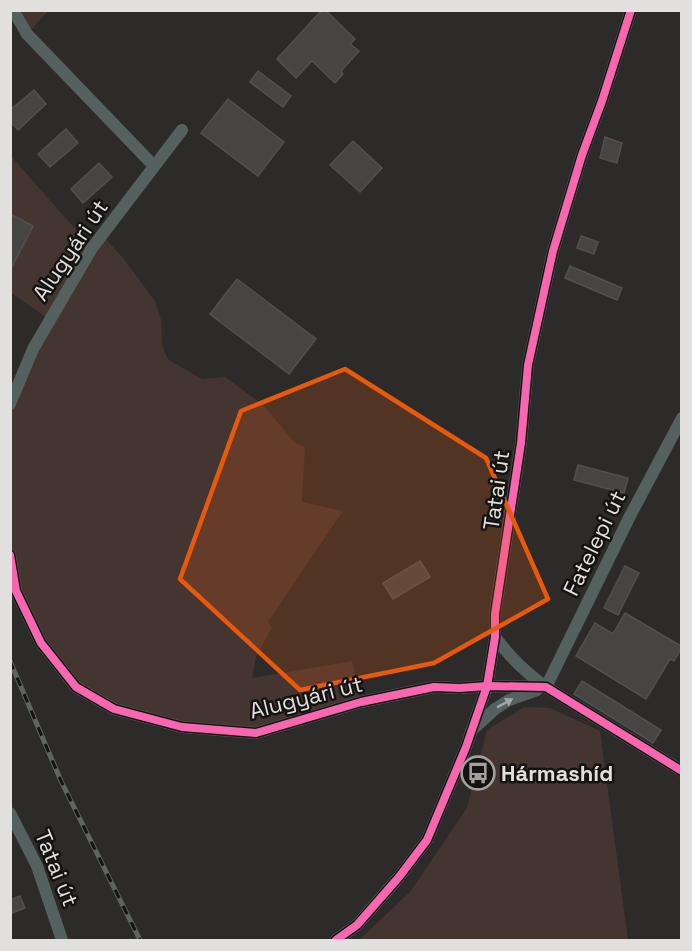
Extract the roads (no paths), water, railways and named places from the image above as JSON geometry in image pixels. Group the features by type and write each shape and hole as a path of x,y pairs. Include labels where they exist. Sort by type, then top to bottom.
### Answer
{"street":[{"path":"13,10 27,34 154,166"},
{"name":"Tatai út","path":"336,940 357,925 399,877 427,840 466,747 487,686 495,637 495,614 521,443 528,365 551,263 582,155 631,10"},
{"name":"Alugyári út","path":"10,404 33,349 92,248 182,130"},
{"name":"Fatelepi út","path":"546,687 681,418"},
{"name":"Alugyári út","path":"10,555 16,591 41,642 76,687 114,709 182,727 256,733 361,702 434,687 546,687"},
{"path":"495,637 527,673 546,687 681,771"},
{"path":"470,732 502,704 546,687"},
{"name":"Tatai út","path":"10,813 37,866 62,940"}],"railway":[{"path":"10,661 61,781 140,940"}],"place":[{"name":"Hármashíd","path":"478,773"}]}
